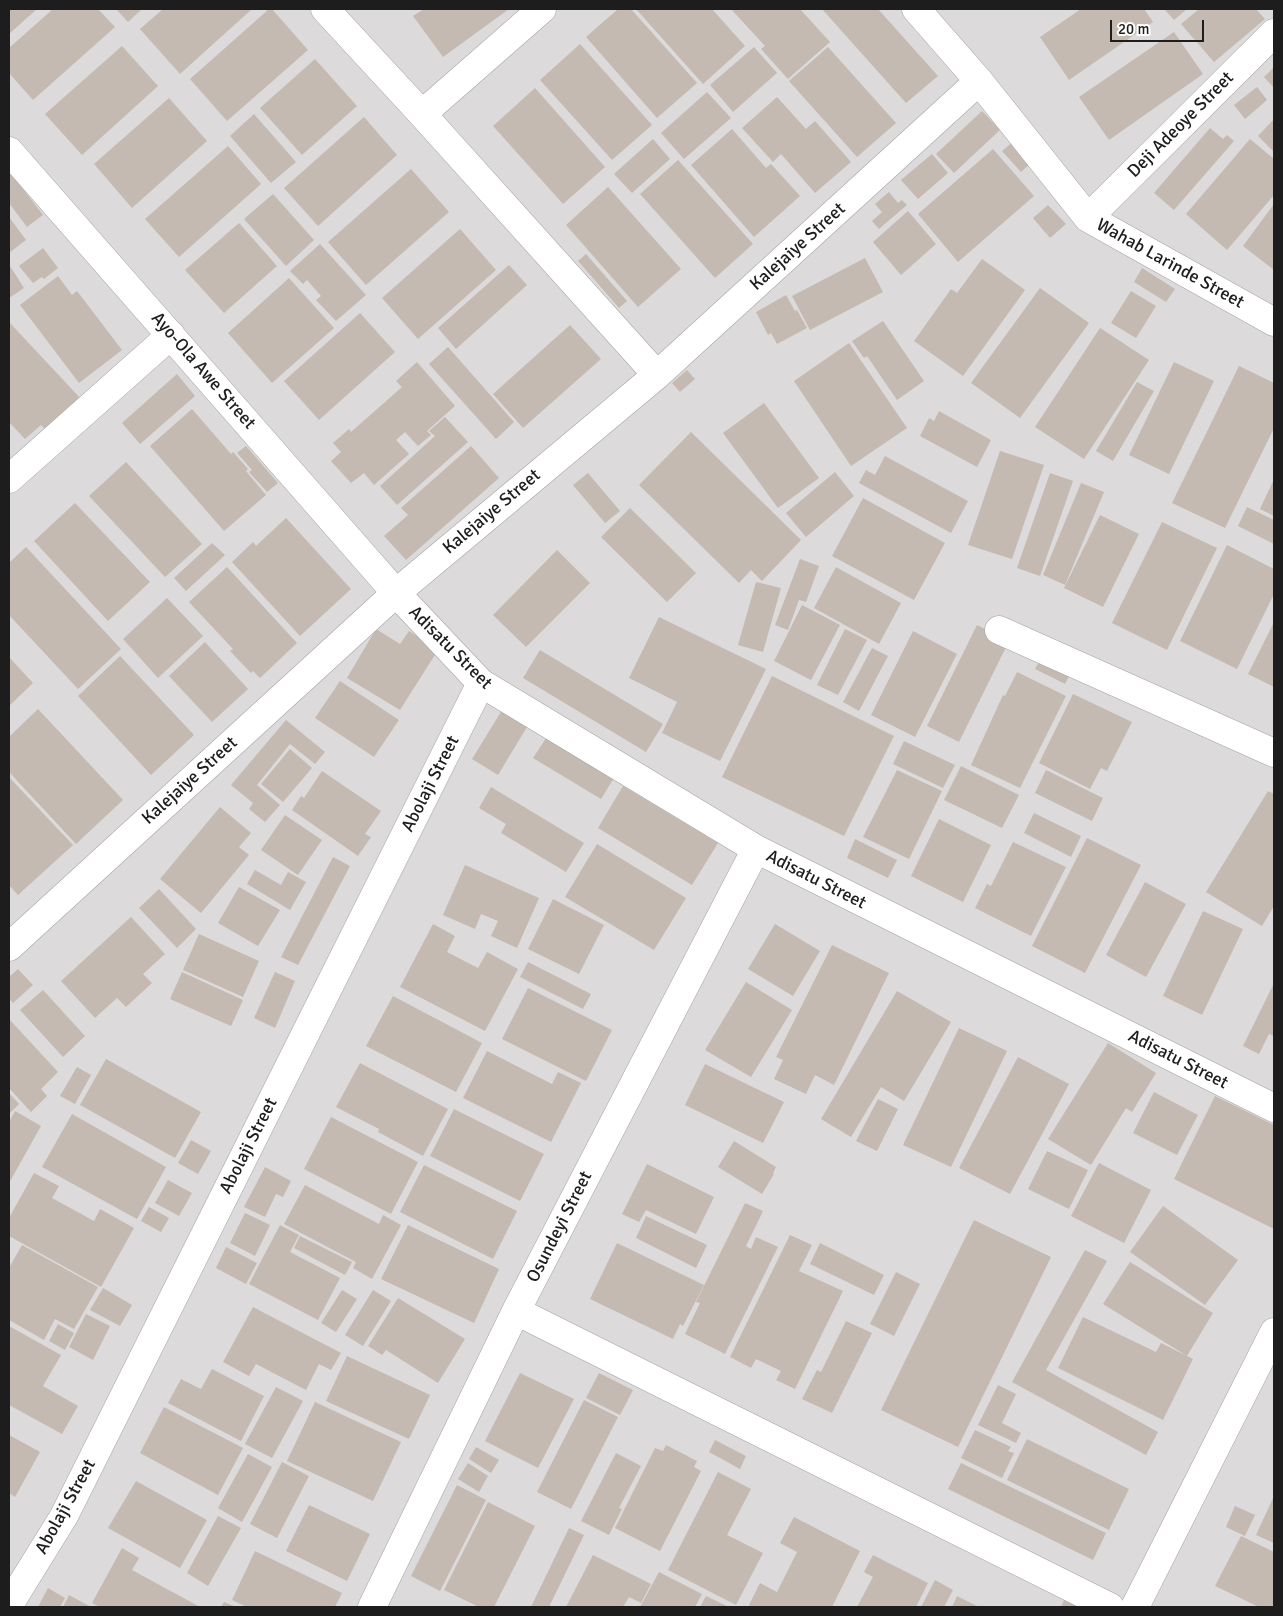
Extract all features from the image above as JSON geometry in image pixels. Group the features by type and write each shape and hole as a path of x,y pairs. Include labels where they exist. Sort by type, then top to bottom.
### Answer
{"street":[{"path":"325,9 657,375"},
{"path":"422,114 542,9"},
{"name":"Wahab Larinde Street","path":"916,9 979,81 1088,218 1274,322"},
{"name":"Deji Adeoye Street","path":"1088,218 1274,33"},
{"name":"Kalejaiye Street","path":"9,947 396,593 657,375 979,81"},
{"name":"Ayo-Ola Awe Street","path":"9,151 396,593"},
{"path":"9,480 171,335"},
{"name":"Adisatu Street","path":"396,593 481,683 756,849 1274,1108"},
{"path":"999,630 1274,753"},
{"name":"Abolaji Street","path":"9,1605 64,1516 481,683"},
{"name":"Osundeyi Street","path":"372,1607 516,1311 756,849"},
{"path":"516,1311 1110,1607"},
{"path":"1135,1607 1274,1332"}],"shaded area":[{"path":"9,9 1274,9 1274,1607 9,1607"}],"building":[{"path":"9,9 37,9 9,34"},
{"path":"53,9 98,9 115,27 33,100 9,73 9,48"},
{"path":"116,9 142,9 128,22"},
{"path":"163,9 252,9 180,74 140,29"},
{"path":"269,9 272,9 308,50 227,121 190,79"},
{"path":"424,9 509,9 443,57 413,16"},
{"path":"618,9 631,9 697,83 657,118 586,37"},
{"path":"636,9 712,9 745,46 703,84"},
{"path":"731,9 800,9 830,42 788,79 761,49 765,46"},
{"path":"822,9 878,9 938,76 906,103"},
{"path":"1081,9 1144,9 1153,22 1069,80 1040,37"},
{"path":"1164,9 1187,9 1174,20"},
{"path":"1199,9 1256,9 1265,19 1214,62 1181,24"},
{"path":"1174,32 1203,74 1109,140 1079,97"},
{"path":"580,44 652,125 612,160 540,80"},
{"path":"122,46 158,86 82,155 45,114"},
{"path":"754,47 777,73 733,112 710,85"},
{"path":"828,47 896,123 857,157 789,81"},
{"path":"315,59 357,106 302,155 260,108"},
{"path":"1274,67 1274,88 1264,77"},
{"path":"1257,87 1267,100 1245,119 1234,105"},
{"path":"535,88 605,167 563,204 493,126"},
{"path":"707,92 731,118 684,159 661,133"},
{"path":"777,97 806,129 815,121 851,162 815,193 781,154 773,162 742,128"},
{"path":"169,98 207,141 132,208 94,164"},
{"path":"982,111 1000,130 954,173 936,154"},
{"path":"254,114 296,162 271,183 230,136"},
{"path":"364,117 397,155 318,226 284,188"},
{"path":"1274,119 1274,152 1258,136"},
{"path":"1210,128 1223,139 1227,135 1234,141 1174,210 1154,193"},
{"path":"732,129 766,168 771,164 800,196 754,237 691,165"},
{"path":"653,139 670,159 632,193 614,174"},
{"path":"1250,139 1274,159 1274,195 1227,250 1186,214"},
{"path":"1015,140 1033,161 1021,172 1002,151"},
{"path":"228,146 261,184 179,257 145,219"},
{"path":"993,149 1034,196 958,262 918,214"},
{"path":"932,154 948,173 918,199 901,180"},
{"path":"678,160 753,244 715,278 640,194"},
{"path":"411,169 449,212 366,285 328,242"},
{"path":"9,171 43,215 27,227 9,203"},
{"path":"608,187 681,269 638,307 566,225"},
{"path":"889,192 898,203 902,200 907,205 879,229 872,221 882,212 875,204"},
{"path":"273,194 314,240 286,266 244,219"},
{"path":"1274,204 1274,270 1243,246"},
{"path":"1048,205 1066,224 1050,238 1033,218"},
{"path":"908,211 936,244 901,275 873,242"},
{"path":"9,217 26,240 9,253"},
{"path":"239,223 277,266 224,313 185,270"},
{"path":"460,229 496,270 418,339 382,298"},
{"path":"320,244 366,295 336,321 316,300 321,296 307,280 303,284 290,271"},
{"path":"43,248 58,268 44,279 42,277 33,283 19,266"},
{"path":"586,254 627,301 619,308 578,261"},
{"path":"865,258 883,292 810,330 792,296"},
{"path":"982,259 1025,290 963,376 914,341 951,289 957,293"},
{"path":"509,265 527,285 456,349 438,328"},
{"path":"9,266 24,288 9,298"},
{"path":"1142,268 1175,289 1166,302 1134,282"},
{"path":"58,276 72,295 77,291 122,350 79,383 20,305"},
{"path":"289,278 334,328 272,383 228,333"},
{"path":"1040,288 1089,323 1020,418 971,383"},
{"path":"1131,291 1156,306 1136,338 1111,323"},
{"path":"786,295 807,328 777,344 771,333 768,335 756,312"},
{"path":"360,313 395,352 319,420 284,381"},
{"path":"883,321 924,381 897,400 867,356 864,358 852,341"},
{"path":"9,322 82,400 48,432 41,425 25,439 9,422"},
{"path":"570,325 601,359 523,428 493,394"},
{"path":"1100,328 1149,360 1084,459 1035,427"},
{"path":"849,343 907,428 851,466 794,381"},
{"path":"448,347 514,422 496,439 429,364"},
{"path":"417,362 455,406 427,431 431,435 418,446 405,432 396,440 409,454 374,485 364,473 351,483 331,461 341,452 333,443 349,429 351,432 402,387 396,381"},
{"path":"1174,362 1214,381 1169,474 1129,455"},
{"path":"1239,366 1274,383 1274,428 1225,528 1172,503"},
{"path":"687,370 695,379 680,392 672,383"},
{"path":"177,374 195,396 140,444 122,423"},
{"path":"1137,382 1154,391 1113,461 1096,451"},
{"path":"764,403 819,478 778,508 723,433"},
{"path":"192,409 231,454 233,452 248,469 246,471 266,495 224,531 150,446"},
{"path":"939,411 991,440 977,467 920,436 929,418 934,421"},
{"path":"445,417 468,442 397,505 380,486 435,436 429,431"},
{"path":"691,432 801,540 762,581 751,570 739,583 639,485"},
{"path":"246,446 278,483 267,492 249,472 252,470 237,453"},
{"path":"471,446 499,478 406,560 384,536 408,515 401,508"},
{"path":"1000,451 1044,465 1012,559 968,545"},
{"path":"885,456 968,501 951,533 859,483 866,470 875,475"},
{"path":"126,462 202,544 165,577 89,496"},
{"path":"835,472 854,496 806,537 786,513"},
{"path":"588,473 620,511 605,523 573,485"},
{"path":"1050,473 1073,481 1040,576 1017,568"},
{"path":"1274,479 1274,516 1260,509"},
{"path":"1081,483 1104,492 1065,585 1043,575"},
{"path":"863,498 945,543 914,600 832,556"},
{"path":"75,503 150,582 108,621 34,541"},
{"path":"1247,507 1274,520 1274,544 1238,526"},
{"path":"630,508 696,573 667,602 601,537"},
{"path":"1100,515 1139,534 1103,607 1064,588"},
{"path":"286,518 351,589 300,636 232,562 253,542 256,546"},
{"path":"1162,522 1217,548 1167,650 1112,623"},
{"path":"212,543 225,555 186,591 174,578"},
{"path":"1227,545 1274,569 1274,594 1237,669 1180,641"},
{"path":"26,547 121,649 78,689 9,615 9,563"},
{"path":"557,550 590,583 526,647 493,615"},
{"path":"800,559 819,566 806,602 799,600 788,630 775,625"},
{"path":"227,567 297,643 260,678 253,671 251,673 230,651 233,649 189,602"},
{"path":"836,567 901,603 879,644 814,608"},
{"path":"756,582 781,588 763,652 738,645"},
{"path":"167,598 203,636 158,678 123,639"},
{"path":"802,605 840,625 811,680 774,661"},
{"path":"659,617 766,669 720,761 662,733 677,702 629,678"},
{"path":"1274,622 1274,687 1248,674"},
{"path":"977,625 1009,641 959,742 927,726"},
{"path":"376,629 400,644 409,631 438,650 400,710 347,678"},
{"path":"845,629 867,640 838,695 817,685"},
{"path":"913,631 957,654 915,737 871,715"},
{"path":"205,642 248,689 212,722 169,676"},
{"path":"872,648 888,656 859,711 843,702"},
{"path":"540,650 663,724 646,752 523,678"},
{"path":"1045,652 1074,666 1065,684 1035,669"},
{"path":"120,656 194,735 151,775 78,696"},
{"path":"9,657 33,683 9,706"},
{"path":"1017,672 1066,696 1020,788 971,765 1003,695 1005,696"},
{"path":"772,676 894,736 844,836 722,777"},
{"path":"340,681 399,720 374,757 315,718"},
{"path":"1073,694 1132,722 1107,771 1101,768 1090,789 1039,763"},
{"path":"504,707 530,722 498,775 472,759"},
{"path":"38,709 123,800 76,844 9,772 9,737"},
{"path":"286,720 325,752 315,764 290,744 257,785 280,805 265,822 249,809 253,803 231,785"},
{"path":"550,732 617,773 601,799 533,758"},
{"path":"904,741 955,765 943,788 893,764"},
{"path":"290,749 312,768 283,802 261,784"},
{"path":"961,766 1019,795 1002,828 944,800"},
{"path":"897,770 942,791 909,859 863,837"},
{"path":"1046,770 1103,798 1092,821 1035,793"},
{"path":"322,771 381,811 365,834 371,837 358,856 292,810 301,796 304,798"},
{"path":"9,777 73,845 18,895 9,885"},
{"path":"623,786 718,843 692,885 598,828"},
{"path":"491,787 584,843 566,872 501,833 506,824 479,808"},
{"path":"1268,791 1274,794 1274,906 1262,926 1206,892"},
{"path":"220,807 251,833 239,847 249,855 201,913 160,879"},
{"path":"1034,813 1081,836 1071,857 1024,833"},
{"path":"285,815 322,840 298,875 261,850"},
{"path":"939,819 991,845 963,902 911,876"},
{"path":"1087,838 1141,865 1085,973 1032,946"},
{"path":"855,839 897,860 888,878 847,858"},
{"path":"1013,842 1066,867 1031,936 975,908 987,884 991,886"},
{"path":"597,844 686,898 654,950 565,897"},
{"path":"333,857 350,866 298,965 281,957"},
{"path":"465,865 539,898 517,948 491,936 498,921 481,914 475,929 443,915"},
{"path":"255,870 281,885 288,872 306,882 290,910 247,884"},
{"path":"1145,882 1186,904 1146,977 1106,955"},
{"path":"239,887 280,910 258,946 218,923"},
{"path":"159,889 196,929 177,948 139,908"},
{"path":"553,899 604,925 579,974 528,949"},
{"path":"1203,911 1243,929 1202,1015 1163,996"},
{"path":"131,917 165,954 143,974 152,983 126,1007 117,998 95,1018 61,981"},
{"path":"433,924 455,936 447,952 478,968 487,952 518,969 485,1031 400,987"},
{"path":"775,924 820,951 793,996 748,969"},
{"path":"199,934 259,961 243,997 183,970"},
{"path":"832,945 889,973 834,1085 815,1075 806,1094 774,1079 783,1060 776,1057"},
{"path":"528,962 591,994 583,1009 520,977"},
{"path":"18,969 33,985 13,1003 9,999 9,977"},
{"path":"182,972 243,1000 231,1026 170,999"},
{"path":"275,972 295,981 275,1028 254,1018"},
{"path":"746,982 792,1010 751,1077 705,1050"},
{"path":"1274,983 1274,1036 1269,1034 1259,1054 1243,1046"},
{"path":"528,988 612,1030 586,1081 502,1039"},
{"path":"43,990 85,1036 63,1057 20,1010"},
{"path":"897,991 951,1022 904,1101 881,1087 851,1137 821,1119"},
{"path":"393,996 482,1043 456,1092 366,1046"},
{"path":"9,1019 58,1072 41,1089 47,1096 31,1112 9,1088"},
{"path":"959,1028 1007,1051 951,1167 903,1145"},
{"path":"1108,1043 1156,1073 1132,1112 1126,1108 1091,1165 1048,1139"},
{"path":"487,1051 552,1084 558,1072 581,1083 551,1142 463,1098"},
{"path":"1018,1057 1069,1084 1010,1194 959,1168"},
{"path":"106,1059 201,1112 175,1158 80,1105"},
{"path":"360,1063 448,1109 423,1156 378,1132 379,1129 336,1107"},
{"path":"705,1064 784,1102 763,1143 685,1105"},
{"path":"77,1067 91,1075 75,1104 60,1096"},
{"path":"1154,1092 1198,1115 1177,1155 1133,1133"},
{"path":"9,1093 19,1104 9,1114"},
{"path":"1215,1096 1274,1125 1274,1229 1174,1179"},
{"path":"878,1099 898,1109 877,1151 856,1141"},
{"path":"454,1109 544,1154 520,1201 430,1156"},
{"path":"15,1111 41,1126 9,1183 9,1122"},
{"path":"72,1114 166,1167 137,1219 42,1167"},
{"path":"331,1117 418,1162 391,1214 304,1169"},
{"path":"191,1140 211,1151 198,1174 178,1163"},
{"path":"734,1141 776,1167 762,1194 718,1167"},
{"path":"1047,1151 1088,1170 1069,1209 1028,1189"},
{"path":"1099,1163 1151,1190 1124,1243 1071,1216"},
{"path":"647,1164 714,1197 696,1234 646,1210 639,1222 622,1214"},
{"path":"424,1165 517,1211 493,1259 400,1212"},
{"path":"265,1167 291,1181 283,1197 276,1194 265,1217 244,1207"},
{"path":"34,1173 59,1186 52,1198 94,1221 100,1209 134,1228 101,1287 9,1236 9,1218"},
{"path":"168,1180 192,1193 179,1216 155,1203"},
{"path":"305,1185 379,1224 383,1215 401,1225 372,1279 353,1268 356,1262 284,1224"},
{"path":"745,1203 763,1211 746,1246 751,1249 756,1237 778,1247 725,1354 685,1334 700,1303 696,1302"},
{"path":"1163,1206 1238,1260 1205,1305 1130,1252"},
{"path":"149,1207 169,1218 161,1232 141,1221"},
{"path":"245,1213 270,1225 255,1256 230,1243"},
{"path":"646,1216 707,1245 696,1268 636,1238"},
{"path":"974,1220 1051,1257 958,1447 881,1410"},
{"path":"280,1225 299,1235 290,1252 340,1278 318,1320 249,1284"},
{"path":"408,1225 499,1269 474,1323 381,1279"},
{"path":"790,1235 812,1245 799,1271 843,1291 795,1389 776,1380 781,1371 756,1359 751,1368 730,1357"},
{"path":"300,1236 352,1262 345,1275 294,1248"},
{"path":"617,1243 704,1285 683,1326 680,1324 673,1339 590,1299"},
{"path":"820,1243 884,1275 874,1295 810,1264"},
{"path":"22,1245 98,1287 74,1329 55,1319 44,1340 9,1320 9,1268"},
{"path":"226,1247 257,1263 246,1284 216,1268"},
{"path":"1085,1250 1107,1261 1046,1370 1158,1432 1146,1455 1012,1382"},
{"path":"1130,1262 1213,1313 1187,1356 1103,1304"},
{"path":"896,1272 920,1284 894,1336 870,1324"},
{"path":"103,1288 132,1305 120,1326 90,1310"},
{"path":"342,1290 357,1299 336,1332 321,1323"},
{"path":"373,1290 391,1301 363,1346 345,1335"},
{"path":"398,1298 465,1339 438,1383 386,1350 382,1355 368,1346"},
{"path":"253,1307 341,1353 331,1370 319,1364 306,1390 256,1364 249,1376 223,1362"},
{"path":"86,1314 110,1326 93,1360 69,1347"},
{"path":"1083,1317 1156,1352 1161,1343 1193,1359 1163,1420 1058,1368"},
{"path":"846,1321 872,1333 832,1413 802,1399 817,1370 821,1372"},
{"path":"58,1324 74,1333 65,1350 49,1341"},
{"path":"9,1326 61,1355 43,1386 78,1406 62,1434 9,1405"},
{"path":"347,1356 430,1395 409,1439 326,1401"},
{"path":"212,1369 264,1396 241,1441 168,1403 181,1379 201,1389"},
{"path":"520,1373 574,1399 538,1468 485,1441"},
{"path":"599,1373 633,1390 620,1415 586,1398"},
{"path":"998,1385 1016,1394 1002,1423 1021,1433 1016,1443 978,1425"},
{"path":"276,1387 303,1401 272,1458 245,1444"},
{"path":"584,1400 618,1417 571,1509 537,1492"},
{"path":"315,1402 401,1442 373,1501 287,1461"},
{"path":"164,1407 243,1448 218,1495 140,1453"},
{"path":"975,1430 1011,1447 1008,1451 1014,1453 1002,1478 961,1458"},
{"path":"9,1435 40,1452 15,1497 9,1493"},
{"path":"1027,1439 1129,1489 1109,1530 1007,1480"},
{"path":"715,1440 746,1456 740,1469 709,1452"},
{"path":"666,1445 697,1461 694,1467 701,1471 660,1551 615,1528 655,1448 663,1451"},
{"path":"476,1447 499,1460 491,1473 469,1459"},
{"path":"616,1453 641,1466 619,1508 622,1509 609,1535 581,1521"},
{"path":"248,1454 272,1467 242,1522 218,1508"},
{"path":"282,1462 309,1476 277,1538 250,1524"},
{"path":"468,1463 488,1476 479,1492 458,1479"},
{"path":"961,1463 1106,1533 1093,1560 948,1489"},
{"path":"718,1472 751,1489 727,1535 763,1553 736,1605 668,1570"},
{"path":"136,1481 207,1520 180,1568 108,1528"},
{"path":"457,1485 486,1500 440,1591 411,1576"},
{"path":"1274,1496 1274,1543 1256,1535"},
{"path":"488,1502 535,1526 494,1607 479,1607 444,1590"},
{"path":"309,1505 370,1534 347,1581 286,1551"},
{"path":"1235,1506 1255,1515 1245,1536 1226,1527"},
{"path":"218,1516 241,1528 208,1586 187,1573"},
{"path":"794,1517 860,1551 832,1607 752,1607 749,1605 760,1583 777,1592 797,1552 780,1543"},
{"path":"569,1528 584,1535 549,1607 531,1607"},
{"path":"1241,1536 1274,1552 1274,1607 1259,1607 1215,1586"},
{"path":"122,1548 139,1558 132,1570 200,1607 100,1607 92,1603"},
{"path":"255,1551 342,1593 335,1607 247,1607 232,1600"},
{"path":"593,1555 651,1584 641,1603 629,1597 623,1607 566,1607"},
{"path":"873,1555 928,1583 916,1607 857,1607 873,1577 864,1572"},
{"path":"659,1572 702,1594 695,1607 640,1607"},
{"path":"935,1580 953,1590 944,1607 921,1607"},
{"path":"48,1588 65,1598 60,1607 38,1607"},
{"path":"69,1595 91,1607 63,1607"},
{"path":"706,1596 729,1607 700,1607"},
{"path":"957,1596 979,1607 952,1607"},
{"path":"1064,1600 1079,1607 1061,1607"},
{"path":"224,1602 236,1607 221,1607"}]}
